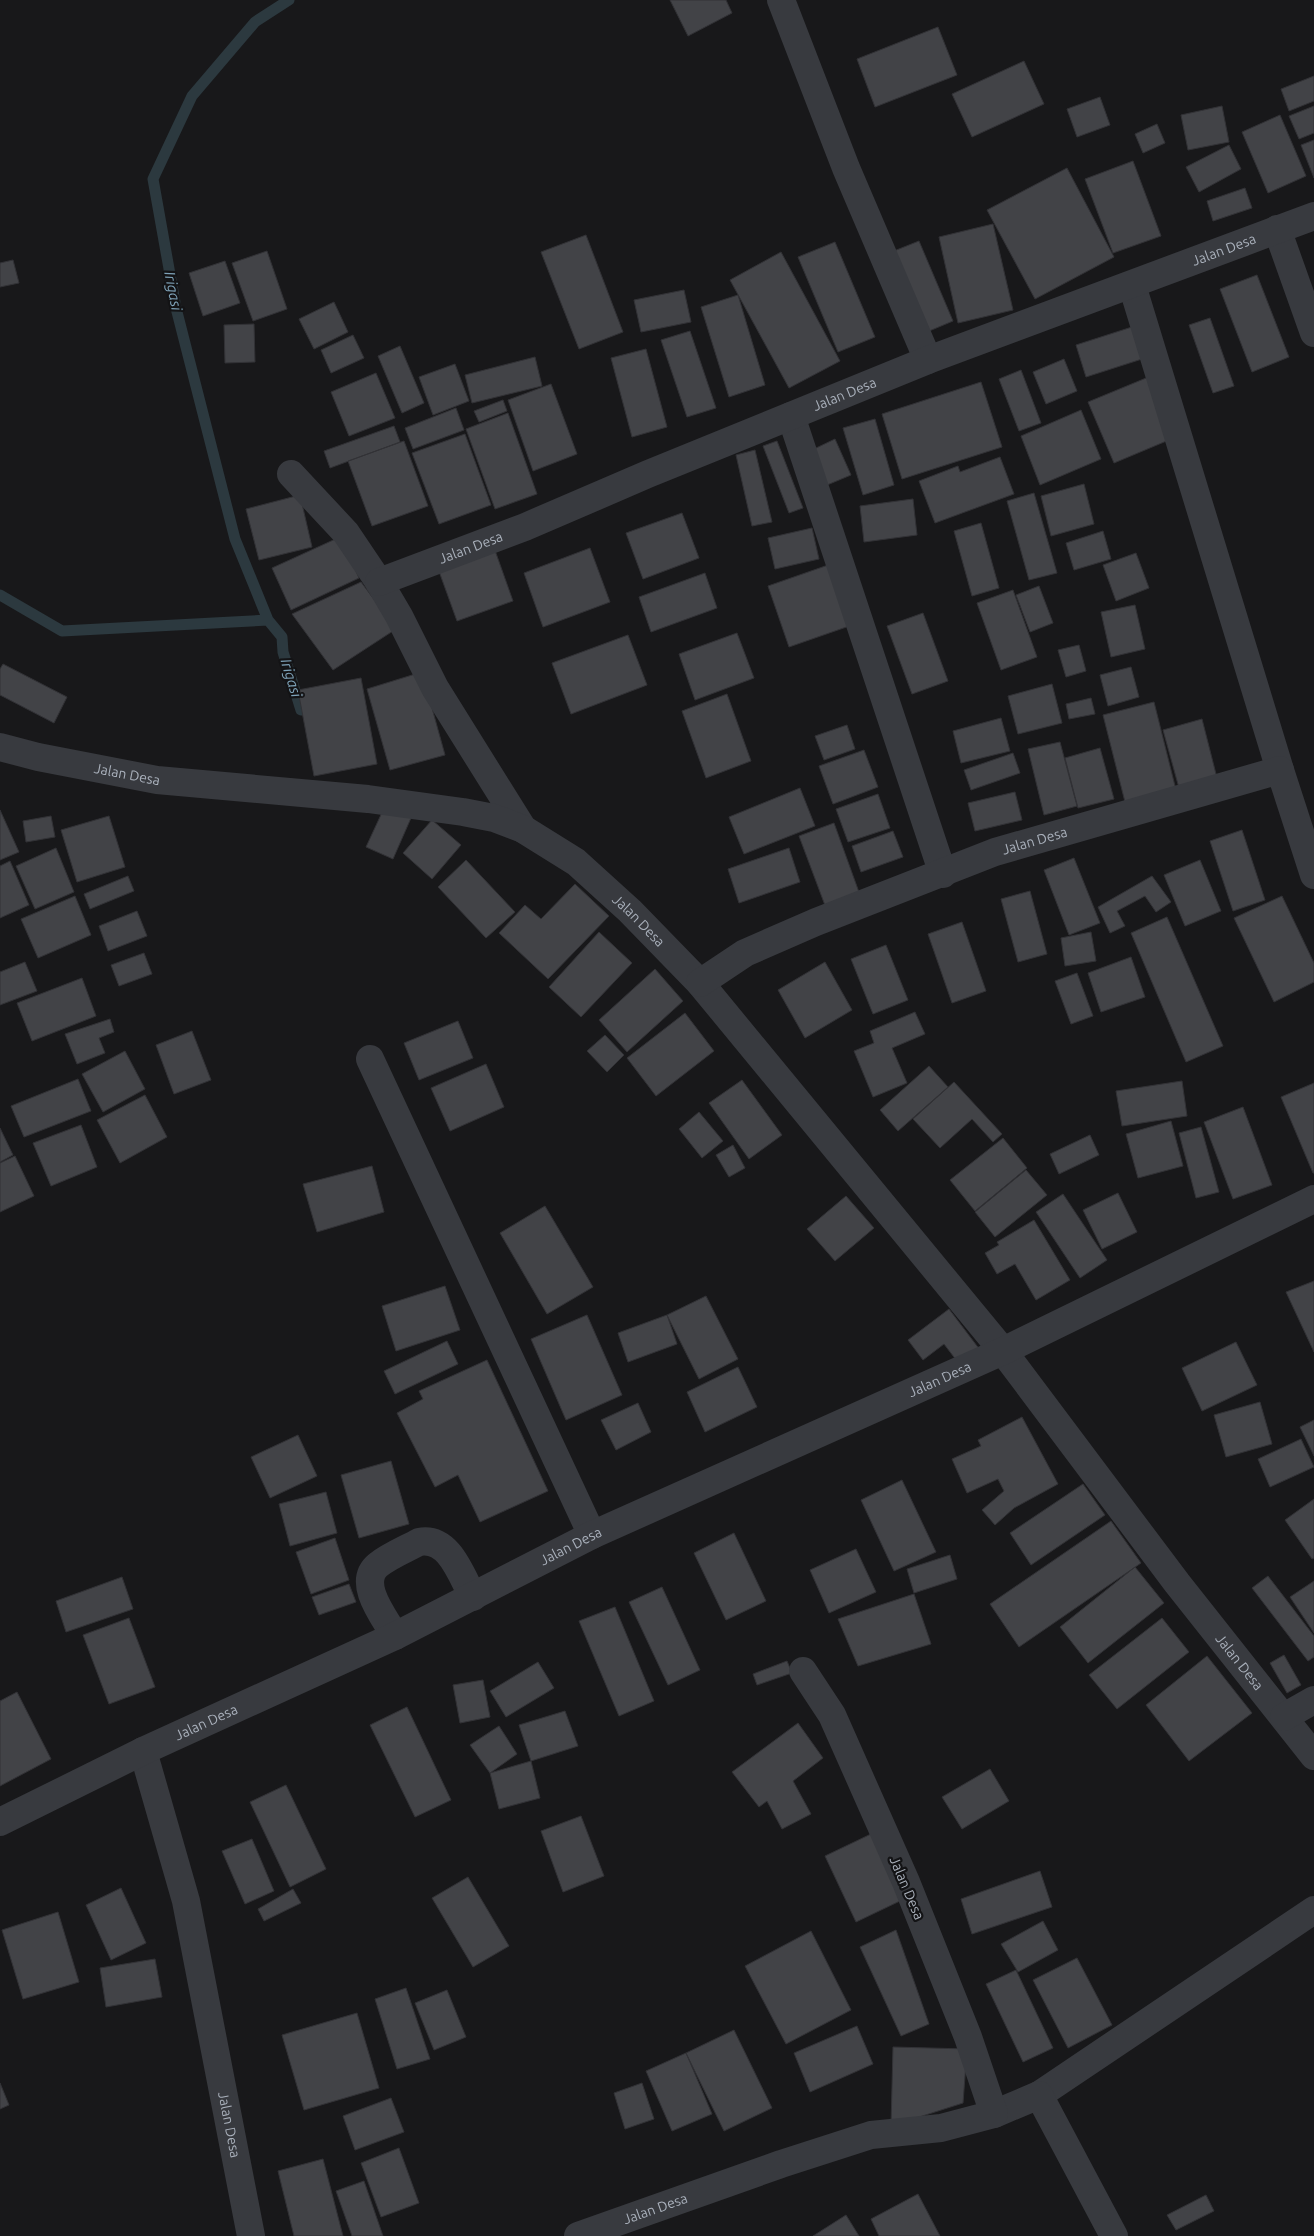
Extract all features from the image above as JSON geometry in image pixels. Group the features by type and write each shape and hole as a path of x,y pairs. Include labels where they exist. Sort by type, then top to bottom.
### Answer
{"street":[{"path":"782,0 846,168 928,360"},
{"name":"Jalan Desa","path":"379,582 525,527 648,474 928,360 1314,216"},
{"path":"1277,229 1314,333"},
{"path":"1132,285 1280,770 1314,875"},
{"path":"791,416 943,874"},
{"name":"Jalan Desa","path":"292,474 346,533 379,582 399,616 435,688 523,829"},
{"name":"Jalan Desa","path":"0,746 38,757 156,780 368,799 494,818 523,829 576,862 630,912 700,983 1003,1351 1177,1583 1314,1756"},
{"name":"Jalan Desa","path":"700,983 745,953 816,922 943,874 995,852 1280,770"},
{"path":"370,1059 592,1535"},
{"name":"Jalan Desa","path":"0,1822 144,1751 395,1636 592,1535 1003,1351 1314,1199"},
{"path":"395,1636 370,1590 370,1577 377,1566 419,1542 426,1540 442,1546 451,1555 473,1597"},
{"name":"Jalan Desa","path":"803,1671 832,1715 906,1882 968,2037 994,2114"},
{"path":"1284,1717 1314,1700"},
{"name":"Jalan Desa","path":"144,1751 186,1901 251,2236"},
{"name":"Jalan Desa","path":"578,2236 781,2164 871,2135 941,2128 994,2114 1039,2095 1314,1910"},
{"path":"1039,2095 1114,2236"}],"building":[{"path":"670,0 726,0 732,13 688,36"},
{"path":"938,27 957,75 875,107 857,59"},
{"path":"1024,61 1044,104 972,137 952,94"},
{"path":"1314,76 1314,101 1289,111 1281,89"},
{"path":"1100,97 1110,125 1077,137 1067,109"},
{"path":"1222,106 1229,142 1188,150 1181,115"},
{"path":"1314,106 1314,133 1299,139 1289,116"},
{"path":"1280,115 1306,176 1268,193 1242,132"},
{"path":"1157,124 1165,143 1143,153 1135,134"},
{"path":"1314,140 1314,178 1301,145"},
{"path":"1229,145 1241,169 1199,192 1186,167"},
{"path":"1133,161 1161,236 1113,253 1085,179"},
{"path":"1067,168 1114,257 1035,299 987,210"},
{"path":"1245,188 1252,208 1213,221 1207,201"},
{"path":"993,224 1013,310 958,323 939,237"},
{"path":"586,235 623,332 579,349 541,252"},
{"path":"919,241 953,321 922,334 889,253"},
{"path":"835,242 875,337 838,352 798,257"},
{"path":"267,251 287,309 253,321 232,263"},
{"path":"781,252 840,361 789,388 730,280"},
{"path":"13,260 19,283 0,287 0,263"},
{"path":"225,261 240,303 203,316 189,273"},
{"path":"1257,275 1289,357 1252,372 1220,289"},
{"path":"684,290 691,322 641,332 634,300"},
{"path":"738,295 765,385 729,397 701,307"},
{"path":"334,302 348,332 314,349 299,319"},
{"path":"1210,318 1234,386 1213,393 1189,325"},
{"path":"254,324 255,362 225,363 224,325"},
{"path":"1132,327 1142,359 1086,377 1076,345"},
{"path":"690,331 716,408 687,417 661,340"},
{"path":"353,335 364,358 331,373 321,350"},
{"path":"400,346 424,403 402,413 378,356"},
{"path":"646,349 667,427 632,437 611,358"},
{"path":"535,357 542,386 472,403 465,375"},
{"path":"1064,359 1077,391 1046,404 1033,372"},
{"path":"455,364 469,401 433,415 419,377"},
{"path":"1021,370 1041,423 1019,431 999,379"},
{"path":"376,373 395,418 349,436 331,392"},
{"path":"1151,376 1176,437 1114,463 1088,402"},
{"path":"981,382 1002,447 902,479 882,414"},
{"path":"551,384 577,454 533,471 508,400"},
{"path":"503,400 507,411 479,422 474,411"},
{"path":"456,408 464,430 413,449 405,428"},
{"path":"1081,410 1101,459 1040,485 1021,436"},
{"path":"508,413 537,494 495,509 466,429"},
{"path":"875,419 894,485 863,495 843,428"},
{"path":"394,426 400,442 330,468 324,451"},
{"path":"465,434 491,505 439,524 412,453"},
{"path":"835,439 851,475 827,485 812,450"},
{"path":"404,441 428,506 372,526 348,461"},
{"path":"777,441 803,508 789,513 763,446"},
{"path":"755,450 772,522 752,526 736,455"},
{"path":"1000,457 1014,494 935,523 919,481 958,466 960,472"},
{"path":"1084,484 1094,524 1051,536 1041,496"},
{"path":"1034,493 1057,573 1029,580 1007,501"},
{"path":"300,495 312,547 259,560 246,509"},
{"path":"913,499 917,535 864,542 860,506"},
{"path":"682,513 699,558 643,579 626,533"},
{"path":"981,523 999,588 972,596 954,531"},
{"path":"812,528 819,559 775,569 768,538"},
{"path":"1103,531 1111,559 1074,570 1066,543"},
{"path":"340,537 359,578 291,610 272,568"},
{"path":"492,542 513,601 457,621 436,563"},
{"path":"590,548 610,602 543,627 524,573"},
{"path":"1136,553 1149,588 1116,601 1103,565"},
{"path":"834,563 855,624 789,647 768,586"},
{"path":"705,573 717,608 651,632 639,597"},
{"path":"361,582 396,629 333,670 292,614"},
{"path":"1039,586 1053,623 1030,632 1016,595"},
{"path":"1013,590 1037,657 1001,670 977,603"},
{"path":"1135,605 1145,649 1111,657 1101,612"},
{"path":"923,613 948,681 912,694 887,626"},
{"path":"737,633 754,678 695,700 679,654"},
{"path":"628,635 647,685 571,714 552,663"},
{"path":"1079,645 1086,671 1066,677 1058,650"},
{"path":"3,664 67,697 54,723 0,695 0,669"},
{"path":"1131,667 1139,697 1108,706 1100,675"},
{"path":"422,672 445,755 390,770 367,689"},
{"path":"361,678 377,764 314,776 298,690"},
{"path":"1052,684 1062,723 1018,734 1008,696"},
{"path":"727,694 751,761 706,778 682,711"},
{"path":"1091,698 1095,714 1069,719 1066,704"},
{"path":"1154,702 1176,790 1125,802 1103,715"},
{"path":"1001,718 1010,751 961,763 953,731"},
{"path":"1202,719 1217,778 1179,788 1163,730"},
{"path":"847,725 855,749 824,760 815,736"},
{"path":"1060,742 1077,806 1044,815 1028,749"},
{"path":"1100,748 1114,799 1078,808 1065,758"},
{"path":"864,750 878,787 833,804 819,766"},
{"path":"1013,753 1020,773 971,790 964,770"},
{"path":"800,788 815,826 744,854 729,817"},
{"path":"1015,792 1022,820 975,831 968,803"},
{"path":"878,794 890,828 848,842 836,809"},
{"path":"385,806 411,818 393,859 366,847"},
{"path":"0,810 19,852 0,860"},
{"path":"51,816 55,837 26,842 23,821"},
{"path":"109,816 125,867 77,882 61,830"},
{"path":"432,820 461,845 432,879 403,853"},
{"path":"834,823 860,895 826,908 799,836"},
{"path":"1242,830 1265,900 1233,911 1210,841"},
{"path":"893,831 903,857 861,872 852,846"},
{"path":"56,848 74,892 35,909 16,866"},
{"path":"789,848 800,882 739,903 728,869"},
{"path":"1074,858 1100,923 1069,935 1044,870"},
{"path":"466,860 515,912 486,938 438,887"},
{"path":"1200,860 1221,911 1185,926 1164,875"},
{"path":"10,861 29,905 0,918 0,866"},
{"path":"128,876 134,891 90,909 84,894"},
{"path":"1152,876 1171,902 1156,912 1145,896 1117,911 1125,926 1110,933 1098,907"},
{"path":"575,884 609,916 548,979 499,933 525,905 541,919"},
{"path":"1030,891 1047,954 1018,962 1001,899"},
{"path":"75,896 91,935 38,958 21,919"},
{"path":"1282,896 1314,963 1314,982 1274,1002 1234,918"},
{"path":"137,911 147,936 108,951 99,926"},
{"path":"1167,917 1223,1046 1186,1062 1131,933"},
{"path":"962,922 986,991 952,1003 928,934"},
{"path":"599,932 632,963 581,1017 549,987"},
{"path":"1091,932 1096,961 1065,966 1061,938"},
{"path":"886,945 908,1000 873,1014 851,959"},
{"path":"144,953 152,974 119,986 111,965"},
{"path":"1131,957 1145,997 1101,1012 1088,973"},
{"path":"25,962 37,991 0,1005 0,972"},
{"path":"825,962 852,1010 805,1038 778,990"},
{"path":"655,969 683,1001 627,1052 599,1020"},
{"path":"1077,973 1093,1016 1071,1024 1055,981"},
{"path":"82,978 96,1016 32,1041 17,1003"},
{"path":"915,1012 925,1034 892,1048 907,1083 873,1097 854,1051 874,1043 870,1031"},
{"path":"685,1013 714,1051 656,1096 627,1058"},
{"path":"110,1019 114,1032 99,1038 105,1053 77,1064 65,1034"},
{"path":"458,1021 473,1058 419,1080 404,1043"},
{"path":"192,1031 211,1080 174,1094 156,1045"},
{"path":"605,1035 624,1055 607,1072 587,1051"},
{"path":"125,1051 145,1089 103,1112 82,1074"},
{"path":"486,1064 504,1107 450,1131 431,1088"},
{"path":"929,1066 948,1087 898,1131 880,1110"},
{"path":"78,1079 91,1111 24,1137 11,1106"},
{"path":"742,1080 782,1135 749,1159 709,1103"},
{"path":"1182,1081 1187,1116 1122,1126 1116,1091"},
{"path":"954,1082 1002,1134 993,1142 972,1119 940,1148 913,1119"},
{"path":"1314,1083 1314,1173 1313,1173 1281,1097"},
{"path":"145,1095 167,1137 120,1163 97,1120"},
{"path":"1243,1107 1272,1185 1233,1199 1204,1122"},
{"path":"699,1112 723,1141 702,1158 679,1129"},
{"path":"1171,1121 1183,1166 1138,1178 1126,1134"},
{"path":"81,1125 97,1167 51,1186 33,1143"},
{"path":"1201,1127 1219,1192 1196,1198 1179,1133"},
{"path":"0,1128 13,1155 0,1162"},
{"path":"1090,1135 1099,1155 1059,1174 1050,1154"},
{"path":"1003,1138 1027,1168 975,1211 950,1180"},
{"path":"733,1145 745,1168 729,1177 716,1155"},
{"path":"15,1156 34,1196 0,1212 0,1163"},
{"path":"372,1166 384,1212 317,1232 303,1184"},
{"path":"1026,1170 1047,1195 995,1237 975,1212"},
{"path":"1118,1193 1137,1232 1102,1249 1083,1210"},
{"path":"1063,1194 1107,1260 1080,1278 1036,1212"},
{"path":"846,1196 874,1228 835,1261 807,1229"},
{"path":"545,1206 593,1287 547,1314 500,1233"},
{"path":"1034,1220 1070,1280 1036,1300 1015,1264 997,1274 985,1253 999,1245 997,1242"},
{"path":"1314,1281 1314,1352 1286,1292"},
{"path":"445,1286 460,1330 396,1351 382,1306"},
{"path":"706,1296 738,1359 699,1379 667,1315"},
{"path":"949,1309 980,1350 960,1365 944,1344 923,1360 908,1340"},
{"path":"587,1315 622,1395 566,1420 531,1339"},
{"path":"667,1315 677,1344 628,1362 618,1333"},
{"path":"447,1341 458,1364 395,1394 384,1371"},
{"path":"1236,1342 1257,1385 1202,1411 1182,1368"},
{"path":"487,1360 548,1491 480,1522 458,1475 435,1487 397,1413 423,1399 419,1391"},
{"path":"738,1367 757,1407 705,1432 687,1392"},
{"path":"1260,1402 1272,1444 1226,1457 1214,1415"},
{"path":"638,1403 651,1432 616,1450 601,1420"},
{"path":"1022,1417 1058,1484 1014,1508 995,1525 982,1510 1004,1491 998,1479 967,1493 952,1459 981,1446 978,1440"},
{"path":"1314,1420 1314,1456 1300,1427"},
{"path":"298,1435 317,1476 270,1498 251,1457"},
{"path":"1301,1439 1314,1467 1270,1487 1258,1459"},
{"path":"391,1461 409,1524 359,1538 341,1475"},
{"path":"902,1480 936,1552 894,1571 861,1500"},
{"path":"1083,1484 1105,1515 1031,1565 1010,1533"},
{"path":"326,1492 337,1533 290,1546 279,1504"},
{"path":"1314,1499 1314,1558 1312,1559 1285,1520"},
{"path":"1111,1521 1141,1563 1019,1647 990,1604"},
{"path":"734,1533 766,1601 726,1620 694,1553"},
{"path":"335,1538 349,1580 311,1594 296,1552"},
{"path":"856,1549 876,1592 829,1613 810,1570"},
{"path":"950,1555 957,1579 914,1593 907,1569"},
{"path":"1135,1567 1164,1603 1088,1663 1060,1627"},
{"path":"1268,1576 1314,1636 1314,1657 1308,1661 1252,1588"},
{"path":"122,1577 133,1609 66,1632 56,1601"},
{"path":"1314,1581 1314,1633 1290,1597"},
{"path":"349,1584 356,1602 319,1615 312,1597"},
{"path":"662,1587 700,1670 668,1685 629,1602"},
{"path":"914,1594 931,1644 858,1666 838,1619"},
{"path":"615,1607 654,1701 619,1716 579,1621"},
{"path":"129,1618 155,1687 109,1704 83,1635"},
{"path":"1162,1618 1189,1652 1117,1709 1089,1675"},
{"path":"1284,1655 1301,1685 1287,1693 1270,1663"},
{"path":"1207,1656 1252,1713 1189,1761 1146,1705"},
{"path":"787,1661 792,1673 757,1685 753,1674"},
{"path":"538,1662 554,1688 506,1717 490,1691"},
{"path":"483,1680 490,1717 460,1723 453,1685"},
{"path":"17,1692 51,1759 0,1786 0,1701"},
{"path":"407,1707 451,1800 415,1817 370,1725"},
{"path":"565,1711 578,1746 531,1761 519,1725"},
{"path":"798,1723 823,1758 793,1781 811,1814 782,1829 767,1801 759,1807 732,1772"},
{"path":"499,1726 517,1754 490,1773 470,1745"},
{"path":"531,1761 540,1798 499,1809 490,1773"},
{"path":"990,1769 1009,1801 962,1829 942,1797"},
{"path":"286,1785 326,1869 290,1887 250,1802"},
{"path":"581,1816 604,1876 563,1892 541,1831"},
{"path":"871,1834 902,1900 856,1922 825,1856"},
{"path":"252,1839 274,1891 245,1904 222,1851"},
{"path":"1040,1871 1052,1907 972,1934 961,1899"},
{"path":"468,1877 509,1946 473,1967 432,1898"},
{"path":"121,1888 146,1943 111,1960 86,1905"},
{"path":"293,1889 301,1903 264,1921 258,1909"},
{"path":"58,1912 79,1982 23,1999 2,1930"},
{"path":"1043,1921 1058,1950 1018,1972 1001,1944"},
{"path":"896,1930 929,2024 901,2036 860,1947"},
{"path":"811,1931 851,2010 786,2044 745,1966"},
{"path":"1077,1958 1112,2025 1068,2048 1033,1980"},
{"path":"155,1959 162,1997 106,2007 100,1968"},
{"path":"1016,1970 1053,2048 1023,2062 986,1984"},
{"path":"406,1988 430,2059 397,2069 375,1999"},
{"path":"447,1990 466,2037 434,2050 415,2003"},
{"path":"357,2013 379,2088 304,2110 282,2035"},
{"path":"857,2026 873,2064 810,2092 794,2053"},
{"path":"734,2030 772,2108 724,2131 686,2053"},
{"path":"893,2047 967,2049 963,2103 891,2126"},
{"path":"686,2053 712,2114 672,2131 646,2071"},
{"path":"0,2083 9,2105 0,2109"},
{"path":"642,2083 654,2119 625,2129 614,2093"},
{"path":"391,2098 404,2132 355,2150 343,2116"},
{"path":"399,2148 419,2203 381,2217 361,2163"},
{"path":"323,2159 343,2236 294,2236 278,2171"},
{"path":"364,2181 383,2236 352,2236 336,2191"},
{"path":"918,2194 940,2236 879,2236 871,2219"},
{"path":"1206,2195 1214,2211 1176,2230 1167,2215"},
{"path":"846,2215 859,2236 813,2236"}],"waterway":[{"name":"Irigasi","path":"289,0 255,22 192,96 153,179 176,308 235,539 268,620 282,637 283,652 301,710"},
{"name":"Irigasi","path":"0,595 62,631 268,620"}]}
